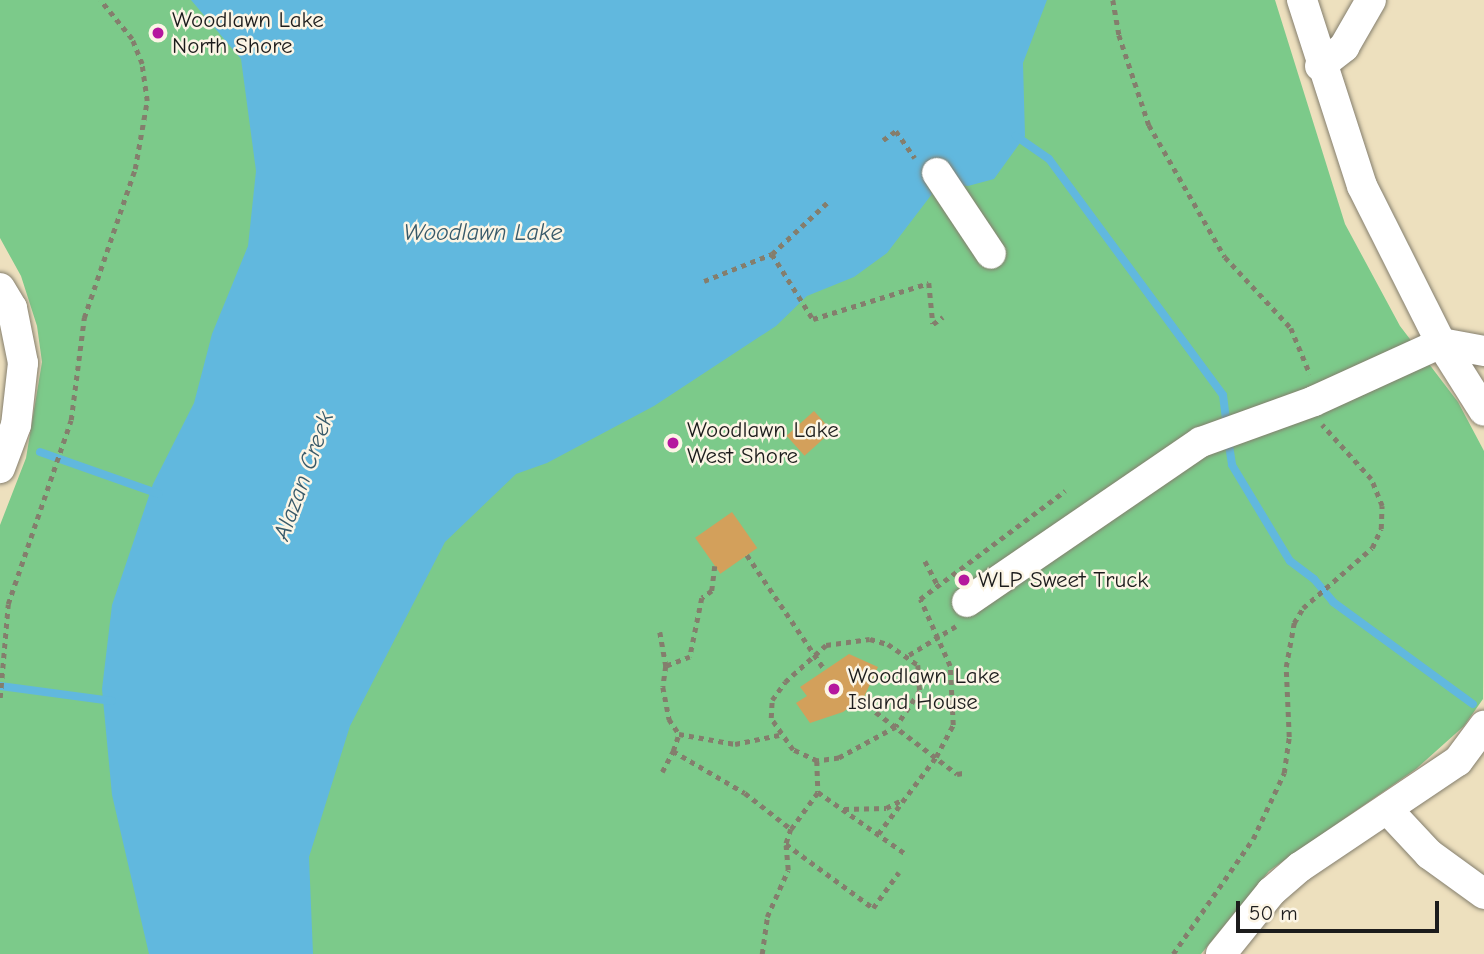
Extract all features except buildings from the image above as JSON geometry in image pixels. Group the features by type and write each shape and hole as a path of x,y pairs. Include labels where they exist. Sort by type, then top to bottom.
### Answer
{"street":[{"path":"1301,0 1320,66 1366,197 1441,343 1484,411"},
{"path":"1320,66 1344,47 1370,0"},
{"path":"937,173 991,254"},
{"path":"0,288 12,308 23,363 16,425 0,468"},
{"path":"964,613 1142,481 1202,442 1308,403 1441,343 1484,351"},
{"path":"1222,954 1271,892 1458,761 1484,726"},
{"path":"1387,809 1429,854 1484,894"}],"path":[{"path":"0,698 8,604 57,470 71,420 84,318 135,169 147,101 142,64 132,39 100,0"},
{"path":"1113,0 1119,35 1149,125 1227,259 1291,328 1311,375 1308,403 1318,422 1358,462 1382,506 1381,529 1372,548 1312,601 1294,623 1288,644 1289,737 1284,773 1253,839 1173,954"},
{"path":"704,281 772,254 828,202"},
{"path":"772,254 813,319 929,283 933,324 943,317"},
{"path":"878,834 936,757 953,725 955,700 950,666 920,599 1065,491"},
{"path":"747,555 825,670"},
{"path":"925,561 938,585"},
{"path":"666,666 690,657 702,598 712,591 715,566"},
{"path":"909,655 938,638 964,613"},
{"path":"660,632 666,666 663,687 669,719 679,734 735,744 779,735"},
{"path":"870,639 909,655 918,665 920,691 896,727 848,754 817,761 793,750 779,735 771,718 772,700 813,653 846,640 870,639"},
{"path":"860,700 957,774 963,773"},
{"path":"662,772 679,734"},
{"path":"673,751 745,793 791,829"},
{"path":"762,954 767,917 788,870 786,844 791,829 818,792 817,761"},
{"path":"818,792 906,854"},
{"path":"843,809 886,808 903,799"},
{"path":"786,844 873,908 899,872"}],"green space":[{"path":"0,0 1275,0 1345,224 1400,326 1458,402 1484,451 1483,699 1464,726 1416,769 1269,871 1201,954 0,954 0,525 26,458 42,362 37,326 21,276 0,238"}],"water":[{"name":"Woodlawn Lake","path":"191,0 1047,0 1023,63 1025,136 994,179 968,186 925,182 932,194 887,253 854,277 807,296 776,326 654,406 547,463 516,474 445,542 350,726 309,857 313,954 149,954 112,795 102,689 112,605 153,484 194,403 212,334 248,246 256,171 241,59"}],"waterway":[{"path":"1016,136 1049,159 1223,395 1227,427"},
{"path":"1228,439 1232,465 1290,561 1314,579 1333,602 1473,704"},
{"path":"40,452 159,494"},
{"path":"0,686 112,701"}],"place":[{"name":"Woodlawn Lake North Shore","path":"158,33"},
{"name":"Woodlawn Lake West Shore","path":"673,443"},
{"name":"WLP Sweet Truck","path":"964,580"},
{"name":"Woodlawn Lake Island House","path":"834,689"}],"water label":[{"name":"Alazan Creek","path":"304,476"}]}
